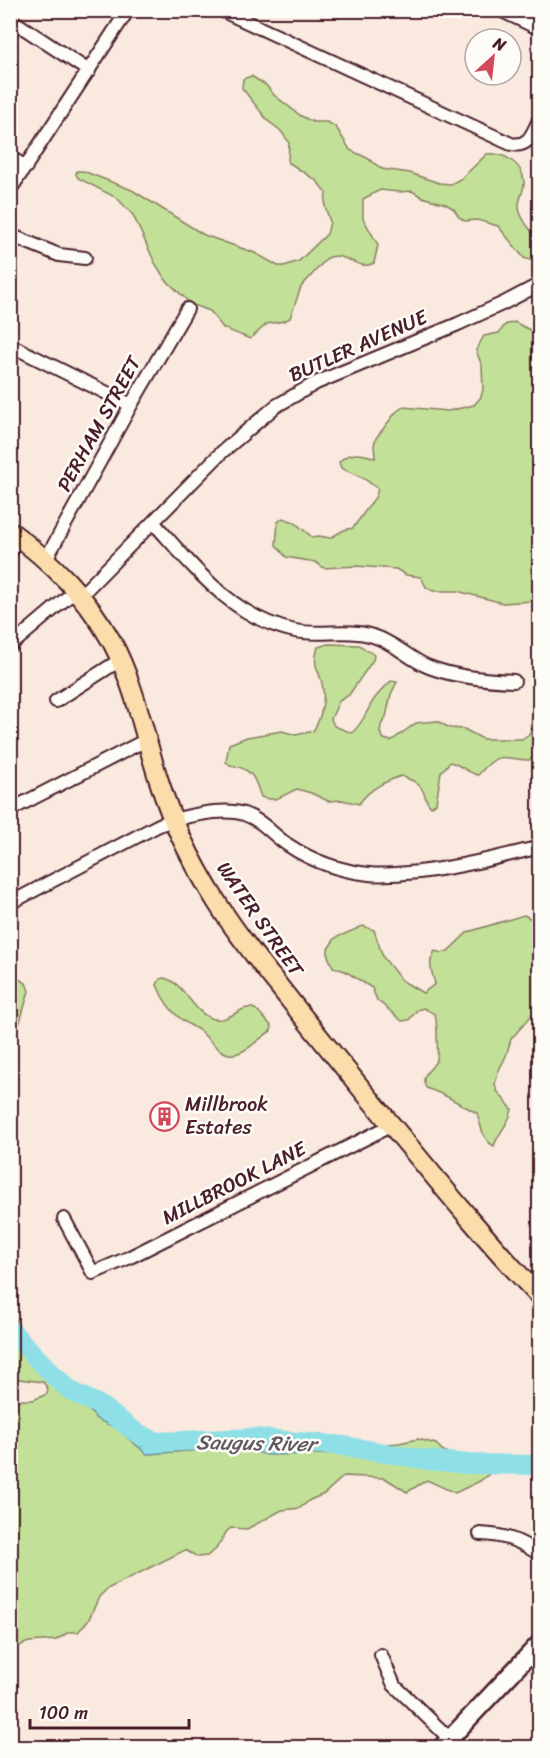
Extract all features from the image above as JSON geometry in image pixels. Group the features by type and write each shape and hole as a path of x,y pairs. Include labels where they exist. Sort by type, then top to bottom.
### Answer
{"main road":[{"name":"WATER STREET","path":"13,540 46,559 78,592 103,627 120,660 159,783 174,820 209,889 239,935 392,1125 540,1297"},
{"path":"445,1743 540,1643"}],"street":[{"path":"10,190 128,10"},
{"path":"221,10 511,144 520,146 527,142 540,118"},
{"path":"500,10 540,29"},
{"path":"10,20 89,71"},
{"path":"10,157 26,167"},
{"path":"10,235 59,255 85,258"},
{"name":"BUTLER AVENUE","path":"10,646 78,592 153,522 240,435 264,415 316,383 504,303 540,284"},
{"name":"PERHAM STREET","path":"46,559 187,309"},
{"path":"10,345 131,405"},
{"path":"153,522 215,589 241,609 266,622 297,631 371,635 393,645 429,667 472,677 514,681"},
{"path":"56,700 120,660"},
{"path":"10,810 146,740"},
{"path":"10,903 152,828 174,820 223,811 243,813 310,858 338,868 370,874 404,873 453,867 540,847"},
{"name":"MILLBROOK LANE","path":"64,1219 93,1273 128,1258 392,1125"},
{"path":"480,1534 508,1537 540,1555"},
{"path":"381,1655 394,1685 445,1743"}],"green space":[{"path":"251,76 266,85 274,95 301,116 313,122 327,122 336,127 350,150 367,158 382,169 410,173 439,183 451,184 462,178 487,154 499,155 511,160 520,169 524,181 519,208 527,225 539,238 539,258 533,261 524,258 498,226 477,220 465,221 446,204 422,197 412,191 380,190 363,199 363,218 378,245 374,263 362,265 340,257 327,258 301,287 290,318 267,324 250,339 223,328 210,311 191,304 165,279 133,215 117,198 78,178 76,174 77,171 83,171 132,190 204,235 255,253 278,266 299,261 327,234 330,222 325,206 326,193 317,181 288,162 289,142 280,130 268,121 242,88 243,79"},
{"path":"514,322 530,330 539,328 539,597 533,601 503,603 457,591 433,591 426,587 421,577 406,575 396,569 356,566 324,568 315,562 286,557 276,545 278,522 283,518 294,522 312,537 330,538 353,528 376,496 378,489 363,478 341,468 339,462 347,456 356,454 375,458 376,438 396,412 403,407 448,411 474,405 481,397 483,389 482,366 476,350 484,336 499,333 505,325"},
{"path":"328,644 359,645 374,655 373,660 349,695 339,701 331,719 334,726 352,733 361,723 375,698 391,681 397,682 391,694 386,717 381,725 380,733 384,739 391,741 416,723 437,721 450,728 464,729 483,739 522,739 530,734 534,703 539,699 539,752 529,760 501,757 478,775 450,762 441,772 436,803 431,807 420,787 401,776 377,787 359,804 342,800 328,801 297,789 275,799 261,797 254,779 248,772 226,762 229,744 247,737 282,731 296,735 313,731 323,705 322,682 316,665 316,655 318,647"},
{"path":"524,915 539,923 539,1007 511,1039 498,1072 495,1085 497,1091 512,1109 494,1146 484,1136 477,1113 426,1088 425,1075 437,1059 435,1015 423,1008 417,1010 409,1020 402,1021 377,1000 372,988 345,971 333,967 328,956 328,949 335,938 363,926 374,930 383,957 401,980 423,993 435,984 431,963 435,951 442,953 448,951 468,932"},
{"path":"11,967 19,979 26,983 29,991 16,1035 11,1080"},
{"path":"164,978 177,985 203,1014 210,1018 224,1019 245,1008 255,1009 272,1026 271,1031 240,1052 225,1053 170,1008 157,985 160,979"},
{"path":"10,1312 59,1388 83,1402 92,1414 116,1428 147,1454 227,1448 324,1454 355,1452 374,1445 418,1439 436,1444 442,1450 488,1470 490,1473 480,1481 455,1493 427,1480 407,1492 385,1478 344,1476 324,1494 310,1500 300,1508 282,1510 247,1529 231,1528 216,1549 207,1556 198,1557 185,1550 107,1589 99,1597 88,1621 78,1632 69,1632 56,1640 29,1642 11,1649 11,1400 33,1400 47,1394 48,1389 43,1382 11,1378"}],"water":[{"path":"87,1406 93,1407 122,1425 142,1446 174,1449 257,1442 353,1450 374,1445 355,1452 324,1454 268,1455 238,1448 227,1448 147,1454 116,1428 96,1419"}],"waterway":[{"name":"Saugus River","path":"10,1330 71,1391 99,1405 137,1433 157,1442 253,1438 344,1446 427,1460 468,1464 540,1465"}],"place":[{"name":"Millbrook Estates","path":"164,1116"}]}
